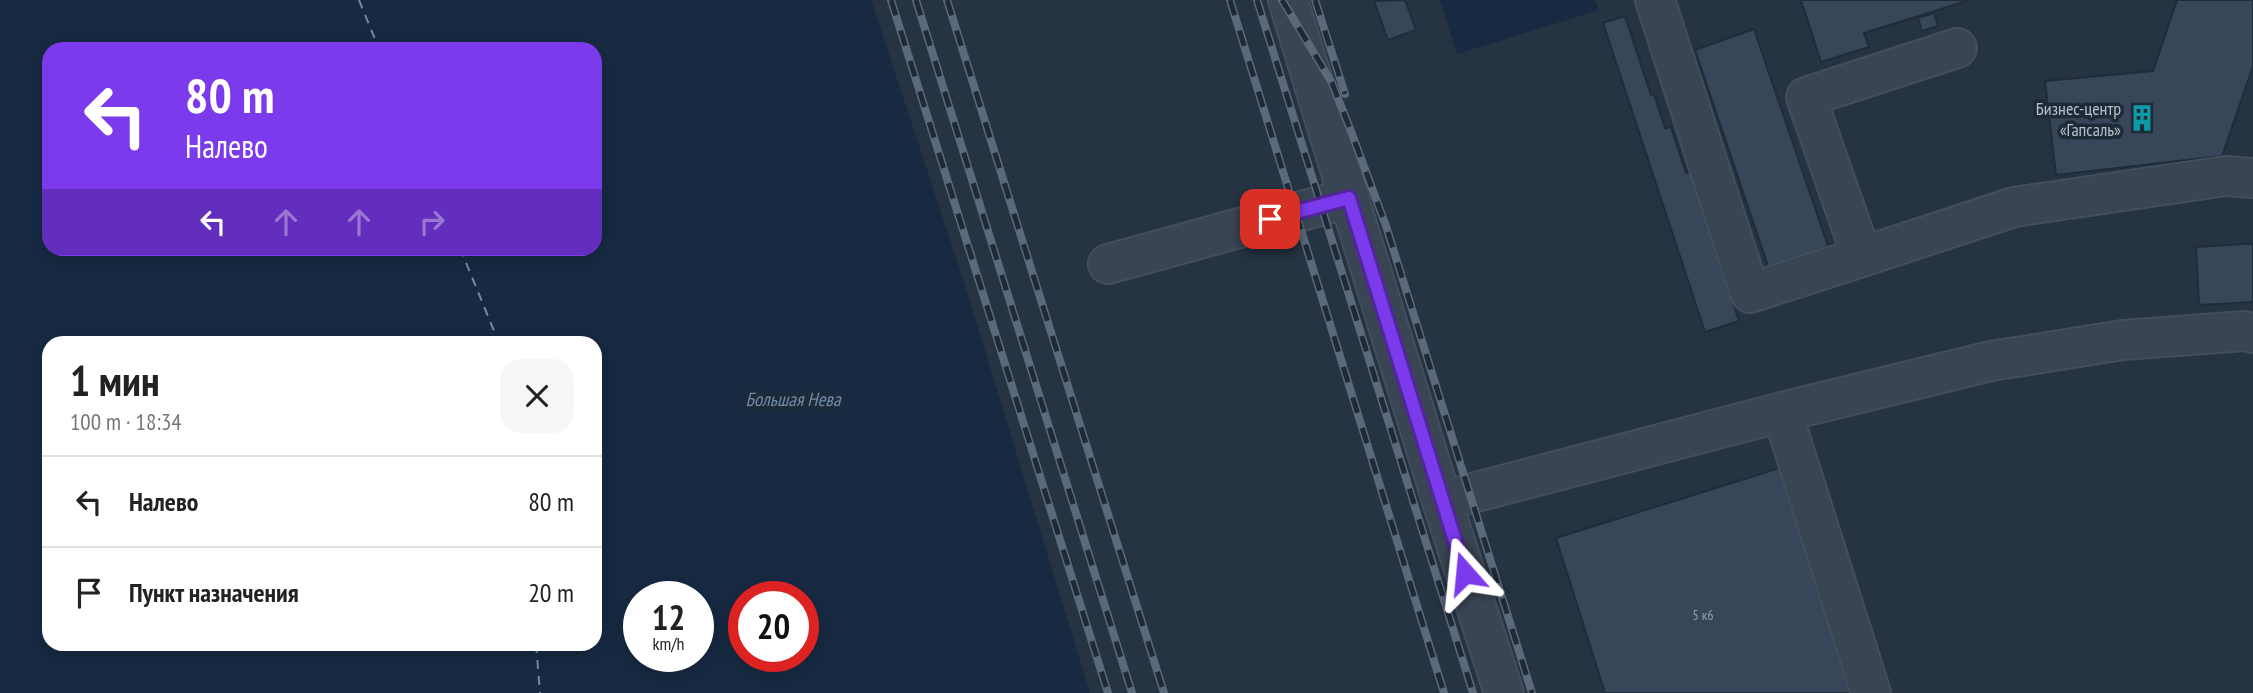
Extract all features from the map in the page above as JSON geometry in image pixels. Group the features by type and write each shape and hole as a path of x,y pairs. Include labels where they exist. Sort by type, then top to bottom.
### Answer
{"lane":[{"path":"1288,0 1504,693"},
{"path":"1656,0 1750,293 2014,207 2225,176 2253,178"},
{"path":"1862,257 1806,97 1957,48"},
{"path":"1108,264 1349,198"},
{"path":"1443,501 1782,412 1991,361 2123,340 2244,331 2253,333"},
{"path":"1782,412 1871,693"}],"water":[{"name":"Большая Нева","path":"0,0 871,0 963,279 1090,693 0,693"},
{"path":"1440,0 1595,0 1599,10 1457,54"}],"building":[{"path":"1405,0 1416,30 1388,40 1374,1"},
{"path":"1801,0 1970,0 1864,33 1869,47 1821,62"},
{"name":"Бизнес-центр «Гапсаль»","path":"2177,0 2253,0 2253,66 2222,156 2056,175 2045,81 2153,71"},
{"path":"1934,13 1938,26 1922,31 1918,18"},
{"path":"1625,16 1665,128 1671,127 1686,173 1691,171 1739,321 1705,332 1603,23"},
{"path":"1754,29 1830,252 1770,272 1695,50"},
{"path":"2253,244 2253,302 2199,305 2196,247"},
{"path":"1780,468 1851,693 1605,693 1556,538"}],"ferry route":[{"path":"359,0 376,42"},
{"path":"463,256 496,336"},
{"path":"537,651 540,693"}],"railway":[{"path":"891,0 1108,693"},
{"path":"916,0 1132,693"},
{"path":"947,0 1164,693"},
{"path":"1230,0 1444,693"},
{"path":"1257,0 1473,693"},
{"path":"1282,0 1332,83 1386,226 1532,693"},
{"path":"1315,0 1345,94"}],"place":[{"name":"Бизнес-центр «Гапсаль»","path":"2142,118"}],"route":[{"path":"1270,219 1349,198 1465,573"}]}
